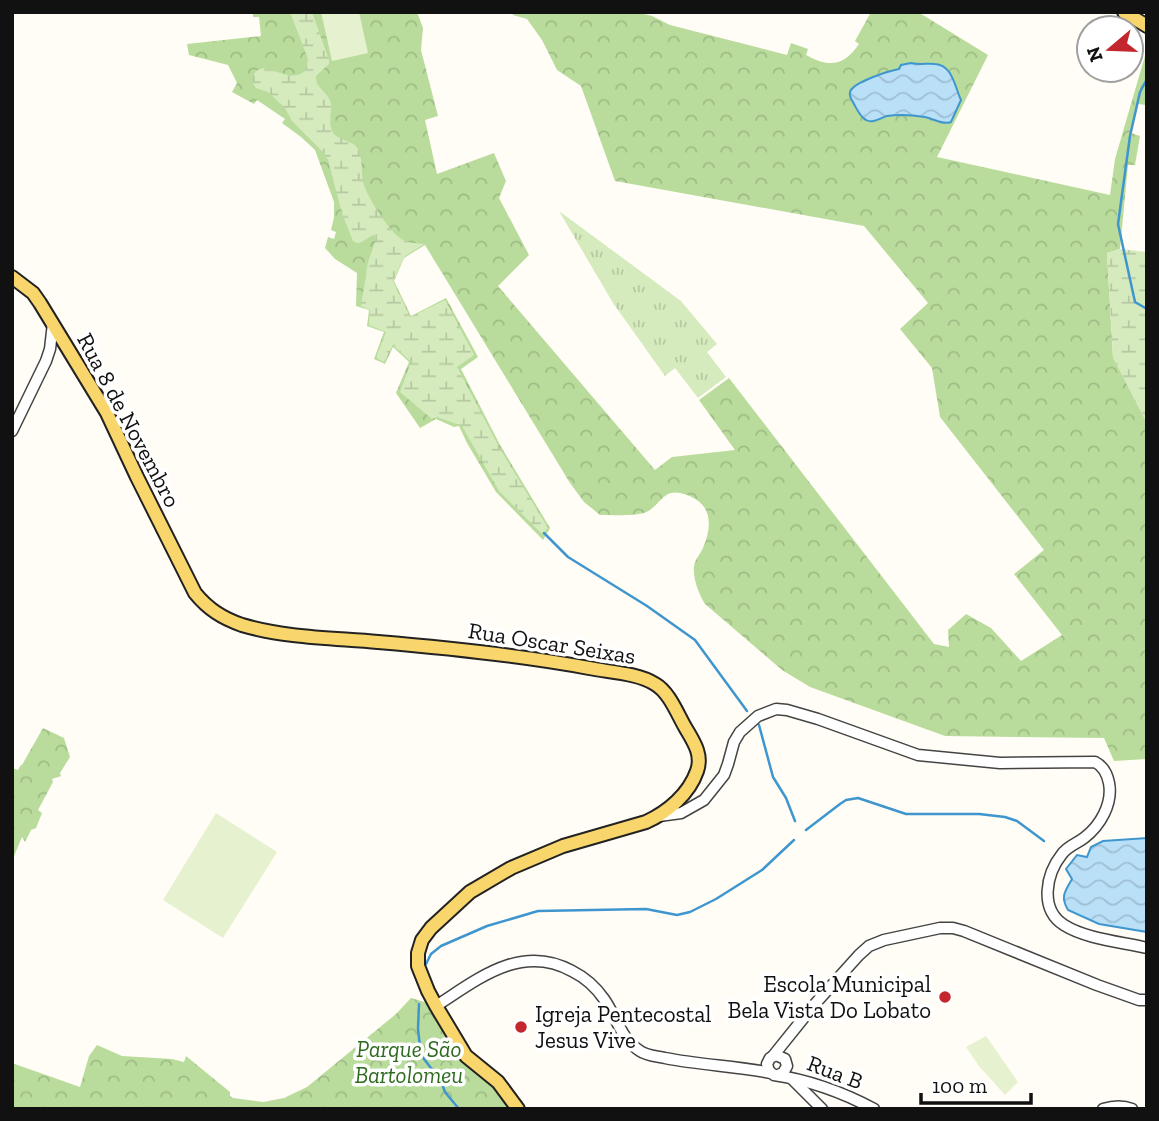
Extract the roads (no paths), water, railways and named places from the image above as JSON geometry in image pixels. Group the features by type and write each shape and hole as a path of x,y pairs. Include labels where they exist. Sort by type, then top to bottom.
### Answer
{"main road":[{"path":"1124,12 1147,26"},
{"name":"Rua 8 de Novembro","path":"12,277 33,293 107,413 195,593"},
{"name":"Rua Oscar Seixas","path":"195,593 220,616 242,625 269,631 498,653 580,666 647,680 667,695 695,744 699,759 691,785 678,800 646,822 563,846 511,868 470,892 422,940 418,953 420,974 436,1006 466,1056 498,1082 518,1109"}],"street":[{"path":"12,431 46,361 53,322"},
{"path":"658,816 681,813 704,800 724,775 734,742 740,732 758,716 776,709 818,719 918,755 1000,763 1095,762 1102,767 1109,780 1108,805 1090,833 1062,853 1050,875 1047,892 1054,914 1069,927 1147,948"},
{"path":"789,1037 785,1071 774,1074 767,1064 772,1057 850,965 869,946 884,940 940,928 964,931 1097,985 1139,1000 1147,1000"},
{"name":"Rua B","path":"436,1006 474,980 501,967 537,960 551,961 593,984 624,1035 645,1054 750,1069 791,1078 838,1093 874,1109"},
{"path":"750,1069 772,1057 780,1056 787,1064"},
{"name":"Rua B","path":"787,1064 791,1078"},
{"path":"791,1078 822,1109"},
{"path":"1103,1109 1118,1106 1132,1109"}],"water":[{"path":"901,65 941,65 950,73 961,100 951,122 906,115 887,116 871,121 864,119 850,97 853,88 899,69"},
{"path":"1147,838 1147,932 1099,924 1068,910 1064,898 1072,879 1066,869 1077,855 1087,857 1091,847 1103,841"}],"waterway":[{"path":"1147,79 1140,92 1130,136 1118,224 1135,302 1147,309"},
{"path":"544,533 568,557 647,606 695,640 747,711"},
{"path":"759,725 773,777 786,798 795,821"},
{"path":"806,830 846,800 858,798 906,814 979,814 1005,817 1017,821 1044,841"},
{"path":"426,964 431,954 441,946 487,926 538,911 646,909 677,915 690,912 762,870 794,840"},
{"path":"419,1004 418,1029 424,1059 459,1109"}],"place":[{"name":"Escola Municipal Bela Vista Do Lobato","path":"945,997"},
{"name":"Igreja Pentecostal Jesus Vive","path":"521,1027"}],"park label":[{"name":"Parque São Bartolomeu","path":"409,1062"}]}
